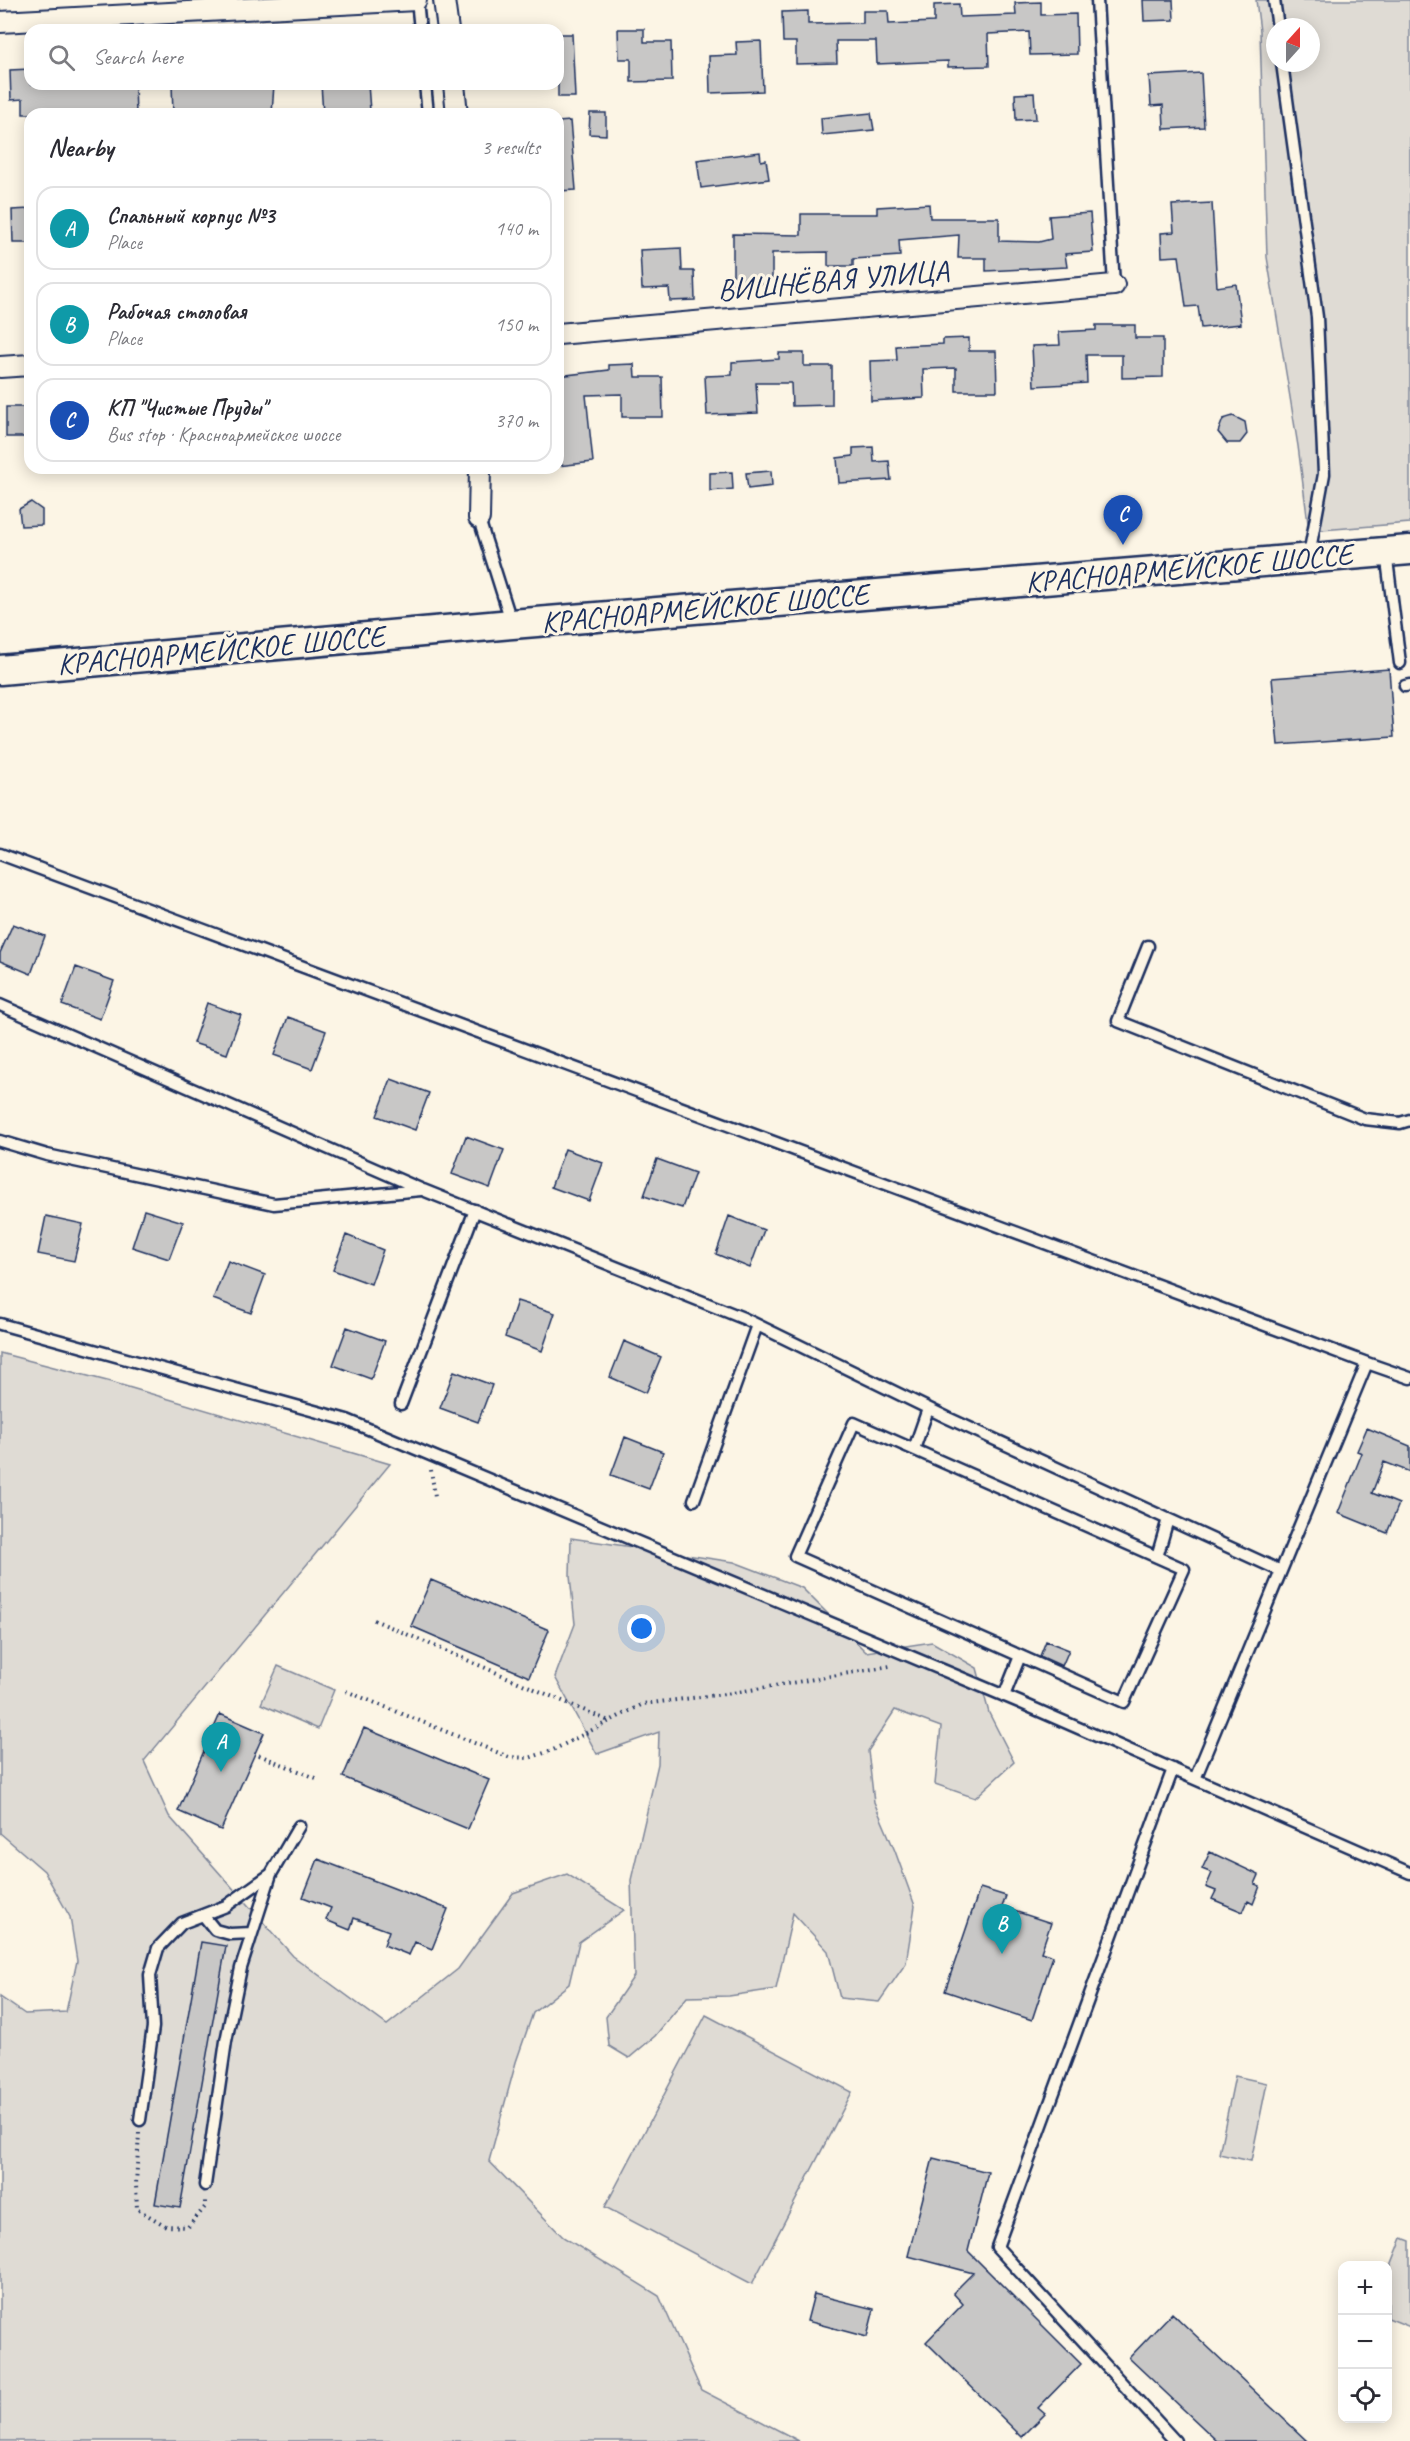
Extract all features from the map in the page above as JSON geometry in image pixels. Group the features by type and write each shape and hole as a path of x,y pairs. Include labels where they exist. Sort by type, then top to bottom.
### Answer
{"main road":[{"name":"КРАСНОАРМЕЙСКОЕ ШОССЕ","path":"0,670 512,624 1398,551"}],"street":[{"path":"0,22 417,0"},
{"path":"444,0 447,24"},
{"path":"455,90 456,108"},
{"name":"ВИШНЁВАЯ УЛИЦА","path":"564,333 1114,285"},
{"path":"0,366 24,365"},
{"path":"479,518 480,474"}],"lane":[{"path":"417,0 419,24"},
{"path":"1097,0 1114,285"},
{"path":"1274,0 1277,18"},
{"path":"1283,72 1317,328 1324,474 1308,559"},
{"path":"426,90 427,108"},
{"path":"471,474 479,518 512,624"},
{"path":"1398,551 1400,663"},
{"path":"0,854 1410,1378"},
{"path":"1149,946 1118,1021 1365,1119 1400,1122 1410,1119"},
{"path":"0,1005 423,1190 758,1325 928,1408 1281,1570"},
{"path":"0,1141 46,1155 274,1204 423,1190"},
{"path":"401,1404 475,1210"},
{"path":"0,1324 347,1420 1004,1696 1410,1873"},
{"path":"694,1500 758,1325"},
{"path":"1196,1779 1367,1363"},
{"path":"914,1449 928,1408"},
{"path":"854,1423 914,1449 1184,1569 1124,1702 795,1556 854,1423"},
{"path":"1157,1557 1168,1519"},
{"path":"1004,1696 1020,1656"},
{"path":"1173,1769 997,2247 1175,2441"},
{"path":"205,2185 226,2041 241,1968 271,1874 299,1826"},
{"path":"140,2120 153,2027 150,1975 158,1948 182,1923 226,1906 271,1874"},
{"path":"203,1915 214,1930 230,1934 252,1933"}],"path":[{"path":"374,1620 610,1721"},
{"path":"346,1690 509,1757 529,1758 553,1750 643,1704 733,1693 893,1666"},
{"path":"259,1755 316,1778"},
{"path":"140,2120 136,2209 166,2226 188,2227 205,2207 205,2185"}],"shaded area":[{"path":"1256,0 1410,0 1410,523 1309,531 1298,446 1267,257 1260,31"},
{"path":"0,1353 111,1382 390,1464 144,1761 169,1816 293,1956 387,2025 458,1969 513,1893 567,1874 624,1910 579,1942 569,1984 533,2013 516,2062 489,2161 563,2237 659,2296 701,2390 799,2441 0,2441 0,1997 25,2014 66,2012 77,1961 70,1917 44,1871 0,1833"},
{"path":"571,1538 734,1562 802,1588 866,1652 932,1642 977,1668 989,1713 1014,1762 975,1798 935,1784 941,1727 895,1710 868,1751 874,1802 915,1906 906,1963 879,2002 840,1998 828,1951 793,1913 776,1989 729,1996 687,1997 655,2036 629,2058 609,2046 606,2017 634,1976 631,1880 658,1764 659,1732 597,1754 555,1677 575,1624 570,1576"},
{"path":"278,1666 334,1690 318,1729 261,1704"},
{"path":"706,2015 852,2092 752,2284 605,2207"},
{"path":"1235,2076 1267,2083 1251,2161 1219,2154"},
{"path":"1402,2238 1410,2241 1410,2327 1392,2320 1392,2263"}],"building":[{"path":"1143,0 1173,0 1174,20 1144,21"},
{"path":"1041,2 1041,15 1076,14 1077,54 1030,55 1029,32 988,34 989,66 948,67 948,61 877,64 876,41 836,41 837,63 796,64 796,42 783,42 782,12 808,11 808,24 863,23 863,11 888,11 889,24 934,22 934,5 959,4 960,17 1016,15 1015,3"},
{"path":"618,29 644,29 644,42 671,42 672,81 631,82 631,59 619,59"},
{"path":"564,34 572,34 575,97 558,97 558,90 564,90"},
{"path":"761,41 763,91 710,93 709,56 737,55 736,42"},
{"path":"24,69 24,90 135,90 136,108 24,108 23,114 23,99 11,100 10,70"},
{"path":"1201,73 1204,127 1164,129 1163,105 1151,106 1149,76"},
{"path":"172,90 274,90 272,108 173,108"},
{"path":"321,90 368,90 370,108 323,108"},
{"path":"1034,93 1036,119 1016,120 1015,94"},
{"path":"590,113 606,113 606,135 589,134"},
{"path":"871,113 874,130 822,135 821,118"},
{"path":"570,121 576,190 564,191 564,122"},
{"path":"760,152 761,161 766,160 769,179 701,188 697,160"},
{"path":"1212,203 1217,287 1236,284 1241,324 1201,328 1198,306 1186,307 1179,256 1162,257 1161,233 1174,232 1172,205"},
{"path":"929,204 930,218 999,218 999,241 1039,242 1051,239 1049,216 1090,213 1093,252 1065,254 1067,267 986,271 986,258 958,258 959,235 899,240 900,256 853,259 853,266 828,266 828,252 772,253 772,284 733,284 733,234 801,235 801,214 877,214 877,207"},
{"path":"24,209 24,243 13,243 12,210"},
{"path":"681,248 682,271 694,271 695,300 670,301 669,288 642,289 640,250"},
{"path":"1096,325 1135,325 1135,338 1163,338 1163,377 1122,378 1122,355 1086,355 1087,383 1034,386 1032,346 1060,345 1059,332 1096,330"},
{"path":"969,338 969,351 996,351 997,391 956,391 956,368 923,369 924,398 871,401 870,361 897,360 896,346 943,344 943,339"},
{"path":"779,353 804,353 804,366 832,366 832,405 792,406 791,383 756,383 758,413 707,415 705,376 732,375 732,362 779,359"},
{"path":"634,364 635,377 662,377 663,417 622,417 622,394 586,395 593,462 564,465 564,375 609,370 609,365"},
{"path":"6,407 24,407 24,437 6,437"},
{"path":"1233,416 1245,422 1247,434 1240,443 1227,443 1218,432 1223,419"},
{"path":"873,447 874,462 889,461 891,480 839,483 837,458 853,456 853,448"},
{"path":"771,471 772,486 748,489 746,473"},
{"path":"732,472 733,489 710,491 710,473"},
{"path":"31,502 42,510 42,525 21,526 19,509"},
{"path":"1389,669 1394,737 1278,745 1272,678"},
{"path":"13,924 45,936 31,974 0,961 0,953"},
{"path":"76,967 114,981 100,1019 62,1005"},
{"path":"207,1003 241,1015 227,1054 193,1043"},
{"path":"288,1017 326,1031 312,1069 274,1055"},
{"path":"391,1079 429,1093 415,1130 377,1116"},
{"path":"466,1136 504,1150 490,1188 452,1174"},
{"path":"565,1149 603,1163 589,1201 551,1187"},
{"path":"657,1159 695,1173 682,1208 644,1196"},
{"path":"144,1210 183,1222 169,1259 132,1247"},
{"path":"46,1216 83,1224 74,1261 38,1254"},
{"path":"729,1216 764,1230 750,1268 716,1254"},
{"path":"346,1235 383,1250 371,1284 333,1270"},
{"path":"228,1261 265,1275 251,1313 213,1299"},
{"path":"517,1301 555,1313 542,1351 505,1337"},
{"path":"347,1327 385,1341 371,1379 333,1365"},
{"path":"624,1341 661,1357 646,1393 610,1377"},
{"path":"454,1371 492,1385 478,1422 440,1408"},
{"path":"1367,1428 1410,1446 1410,1472 1384,1462 1372,1493 1399,1504 1387,1533 1338,1513 1362,1453 1357,1451"},
{"path":"625,1437 663,1452 649,1489 611,1475"},
{"path":"431,1580 549,1630 529,1677 411,1626"},
{"path":"1046,1641 1069,1650 1062,1666 1040,1656"},
{"path":"220,1714 264,1733 221,1830 178,1811"},
{"path":"364,1728 489,1780 468,1829 343,1777"},
{"path":"1210,1852 1259,1875 1255,1884 1260,1886 1253,1904 1248,1901 1243,1912 1212,1899 1216,1891 1206,1887 1212,1873 1202,1869"},
{"path":"318,1859 448,1909 432,1949 415,1942 409,1955 384,1945 389,1931 354,1918 350,1930 326,1920 331,1908 303,1897"},
{"path":"980,1888 1006,1896 1002,1907 1051,1923 1041,1952 1053,1956 1032,2020 945,1991"},
{"path":"201,1942 226,1946 180,2208 155,2204"},
{"path":"933,2158 988,2172 968,2251 1081,2364 1038,2408 1045,2414 1022,2437 926,2342 963,2304 953,2293 973,2273 908,2256"},
{"path":"814,2294 874,2309 867,2337 807,2321"},
{"path":"1172,2313 1307,2441 1217,2441 1129,2358"}],"place":[{"name":"КП \"Чистые Пруды\"","path":"1123,545"},
{"name":"Спальный корпус №3","path":"221,1772"},
{"name":"Рабочая столовая","path":"1002,1954"}]}
